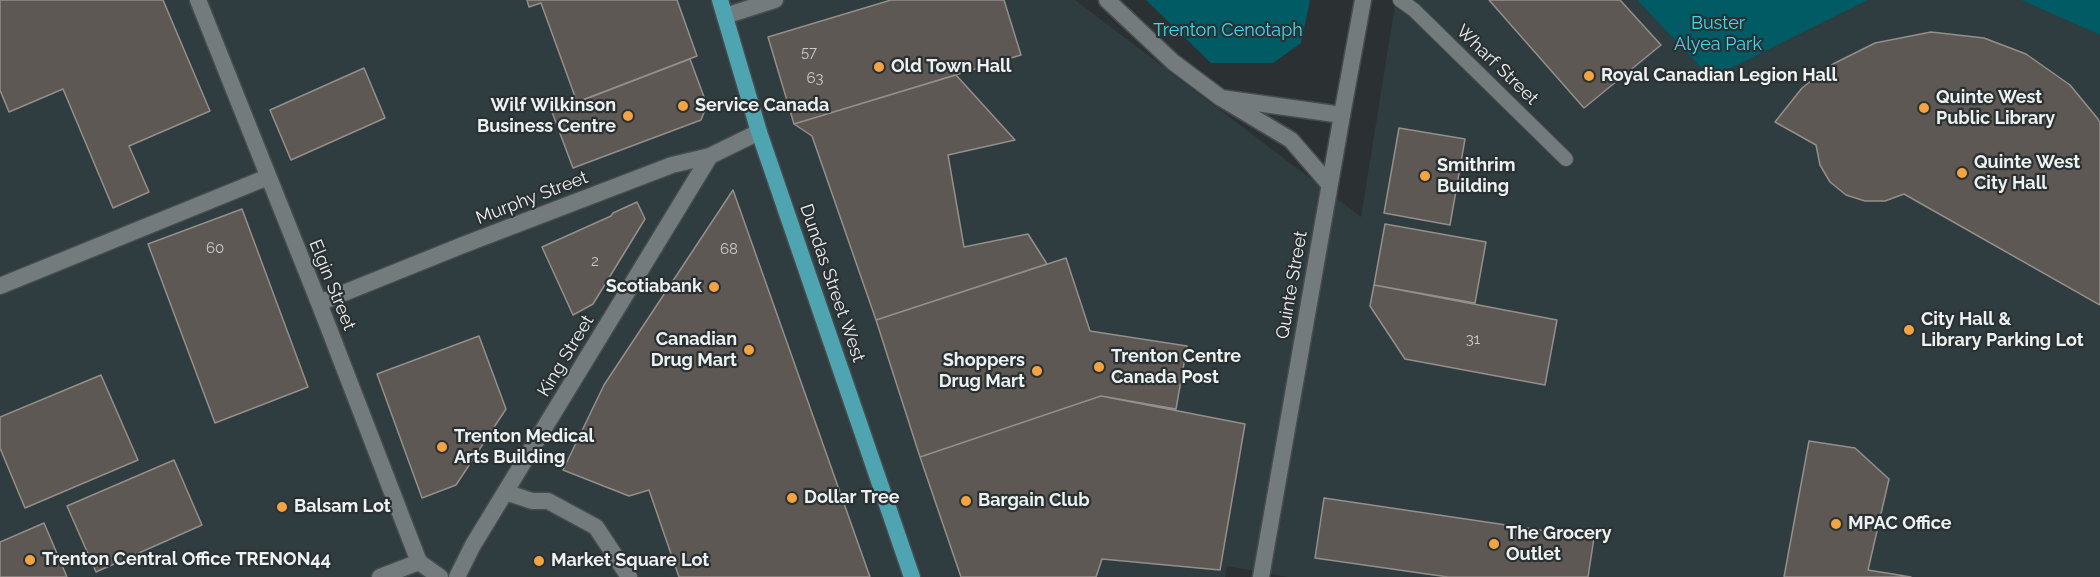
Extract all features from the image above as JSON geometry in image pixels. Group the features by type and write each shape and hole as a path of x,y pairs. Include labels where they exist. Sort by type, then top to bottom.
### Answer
{"main road":[{"name":"Dundas Street West","path":"720,0 759,132 912,577"}],"street":[{"name":"Elgin Street","path":"198,0 419,562"},
{"path":"725,16 775,0"},
{"path":"1107,0 1159,50 1221,98 1291,140 1329,184"},
{"name":"Quinte Street","path":"1261,577 1363,0"},
{"path":"1221,98 1342,115"},
{"name":"Murphy Street","path":"319,303 672,165 710,156 759,132"},
{"name":"King Street","path":"457,577 473,545 710,156"},
{"path":"0,286 268,177"},
{"path":"505,492 532,501 548,501 596,527 629,577"},
{"path":"380,577 419,562 440,577"}],"lane":[{"name":"Wharf Street","path":"1400,0 1414,10 1482,75 1566,159"}],"shaded area":[{"path":"0,0 1075,0 1361,217 1396,0 1637,0 1711,78 1868,0 2021,0 2100,35 2100,577 1288,577 1227,566 1225,577 0,577"}],"green space":[{"name":"Trenton Cenotaph","path":"1146,0 1310,0 1301,43 1273,63 1211,63"},
{"name":"Buster Alyea Park","path":"1637,0 1868,0 1711,78"},
{"path":"2021,0 2100,0 2100,35"}],"building":[{"path":"0,0 163,0 210,111 129,146 149,192 113,208 63,89 9,112 0,90"},
{"path":"527,0 677,0 697,56 577,102 541,3 529,7"},
{"name":"Old Town Hall","path":"891,0 1004,0 1021,55 794,124 768,37"},
{"name":"Royal Canadian Legion Hall","path":"1489,0 1620,0 1661,45 1584,108"},
{"name":"Quinte West City Hall","path":"1931,32 1984,38 2026,54 2070,85 2098,119 2100,123 2100,305 1904,194 1885,201 1865,201 1846,195 1830,182 1820,165 1816,145 1775,122 1802,88 1833,64 1875,43"},
{"name":"Wilf Wilkinson Business Centre","path":"690,59 707,105 701,120 573,168 552,112"},
{"path":"364,68 385,118 291,160 270,110"},
{"path":"956,75 1015,140 948,155 964,247 1028,234 1047,264 876,320 812,136 794,124"},
{"name":"Smithrim Building","path":"1399,128 1465,139 1450,225 1384,213"},
{"path":"733,190 870,577 679,577 649,490 629,496 563,470 604,385"},
{"path":"637,202 645,219 593,304 573,315 542,247"},
{"path":"242,209 308,387 215,423 148,244"},
{"path":"1385,224 1486,242 1475,303 1374,285"},
{"name":"Shoppers Drug Mart","path":"1066,258 1090,331 1187,346 1176,409 1101,396 920,457 876,320"},
{"path":"1374,285 1557,320 1545,385 1405,359 1370,306"},
{"name":"Trenton Medical Arts Building","path":"479,336 506,409 456,485 422,498 377,374"},
{"path":"101,375 138,460 25,508 0,448 0,417"},
{"path":"1101,396 1245,424 1220,570 1102,559 1096,577 961,577 920,457"},
{"name":"MPAC Office","path":"1809,441 1855,448 1889,479 1868,570 1911,577 1784,577"},
{"path":"174,460 202,525 96,572 67,506"},
{"path":"1324,498 1594,538 1588,577 1448,577 1315,558"},
{"name":"Trenton Central Office TRENON44","path":"44,523 67,577 0,577 0,542"}],"place":[{"name":"Old Town Hall","path":"879,67"},
{"name":"Royal Canadian Legion Hall","path":"1589,76"},
{"name":"Service Canada","path":"683,106"},
{"name":"Quinte West Public Library","path":"1924,108"},
{"name":"Wilf Wilkinson Business Centre","path":"628,116"},
{"name":"Quinte West City Hall","path":"1962,173"},
{"name":"Smithrim Building","path":"1425,176"},
{"name":"Scotiabank","path":"714,287"},
{"name":"City Hall & Library Parking Lot","path":"1909,330"},
{"name":"Canadian Drug Mart","path":"749,350"},
{"name":"Trenton Centre Canada Post","path":"1099,367"},
{"name":"Shoppers Drug Mart","path":"1037,371"},
{"name":"Trenton Medical Arts Building","path":"442,447"},
{"name":"Dollar Tree","path":"792,498"},
{"name":"Bargain Club","path":"966,501"},
{"name":"Balsam Lot","path":"282,507"},
{"name":"MPAC Office","path":"1836,524"},
{"name":"The Grocery Outlet","path":"1494,544"},
{"name":"Trenton Central Office TRENON44","path":"30,560"},
{"name":"Market Square Lot","path":"539,561"}]}
